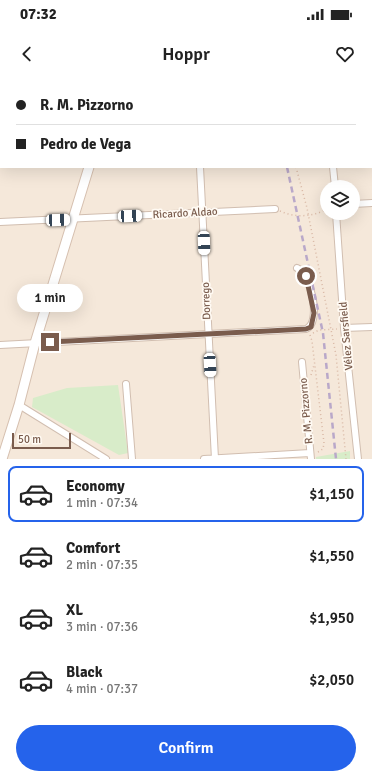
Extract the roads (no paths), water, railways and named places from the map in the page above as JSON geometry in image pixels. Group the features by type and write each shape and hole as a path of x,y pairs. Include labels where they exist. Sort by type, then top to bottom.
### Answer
{"main road":[{"path":"2,459 19,405 35,343 89,168"}],"street":[{"name":"Dorrego","path":"200,168 215,459"},
{"path":"333,168 334,180"},
{"path":"360,204 372,203"},
{"name":"Ricardo Aldao","path":"0,222 275,209"},
{"name":"Vélez Sarsfield","path":"336,220 344,328 358,459"},
{"path":"0,345 302,330 311,327 314,317 307,279 303,272 297,268"},
{"path":"344,328 372,327"},
{"name":"R. M. Pizzorno","path":"302,362 310,456"},
{"path":"126,384 132,459"},
{"path":"19,405 106,459"},
{"path":"204,459 310,456"}],"railway":[{"path":"287,168 323,333 336,459"}]}
